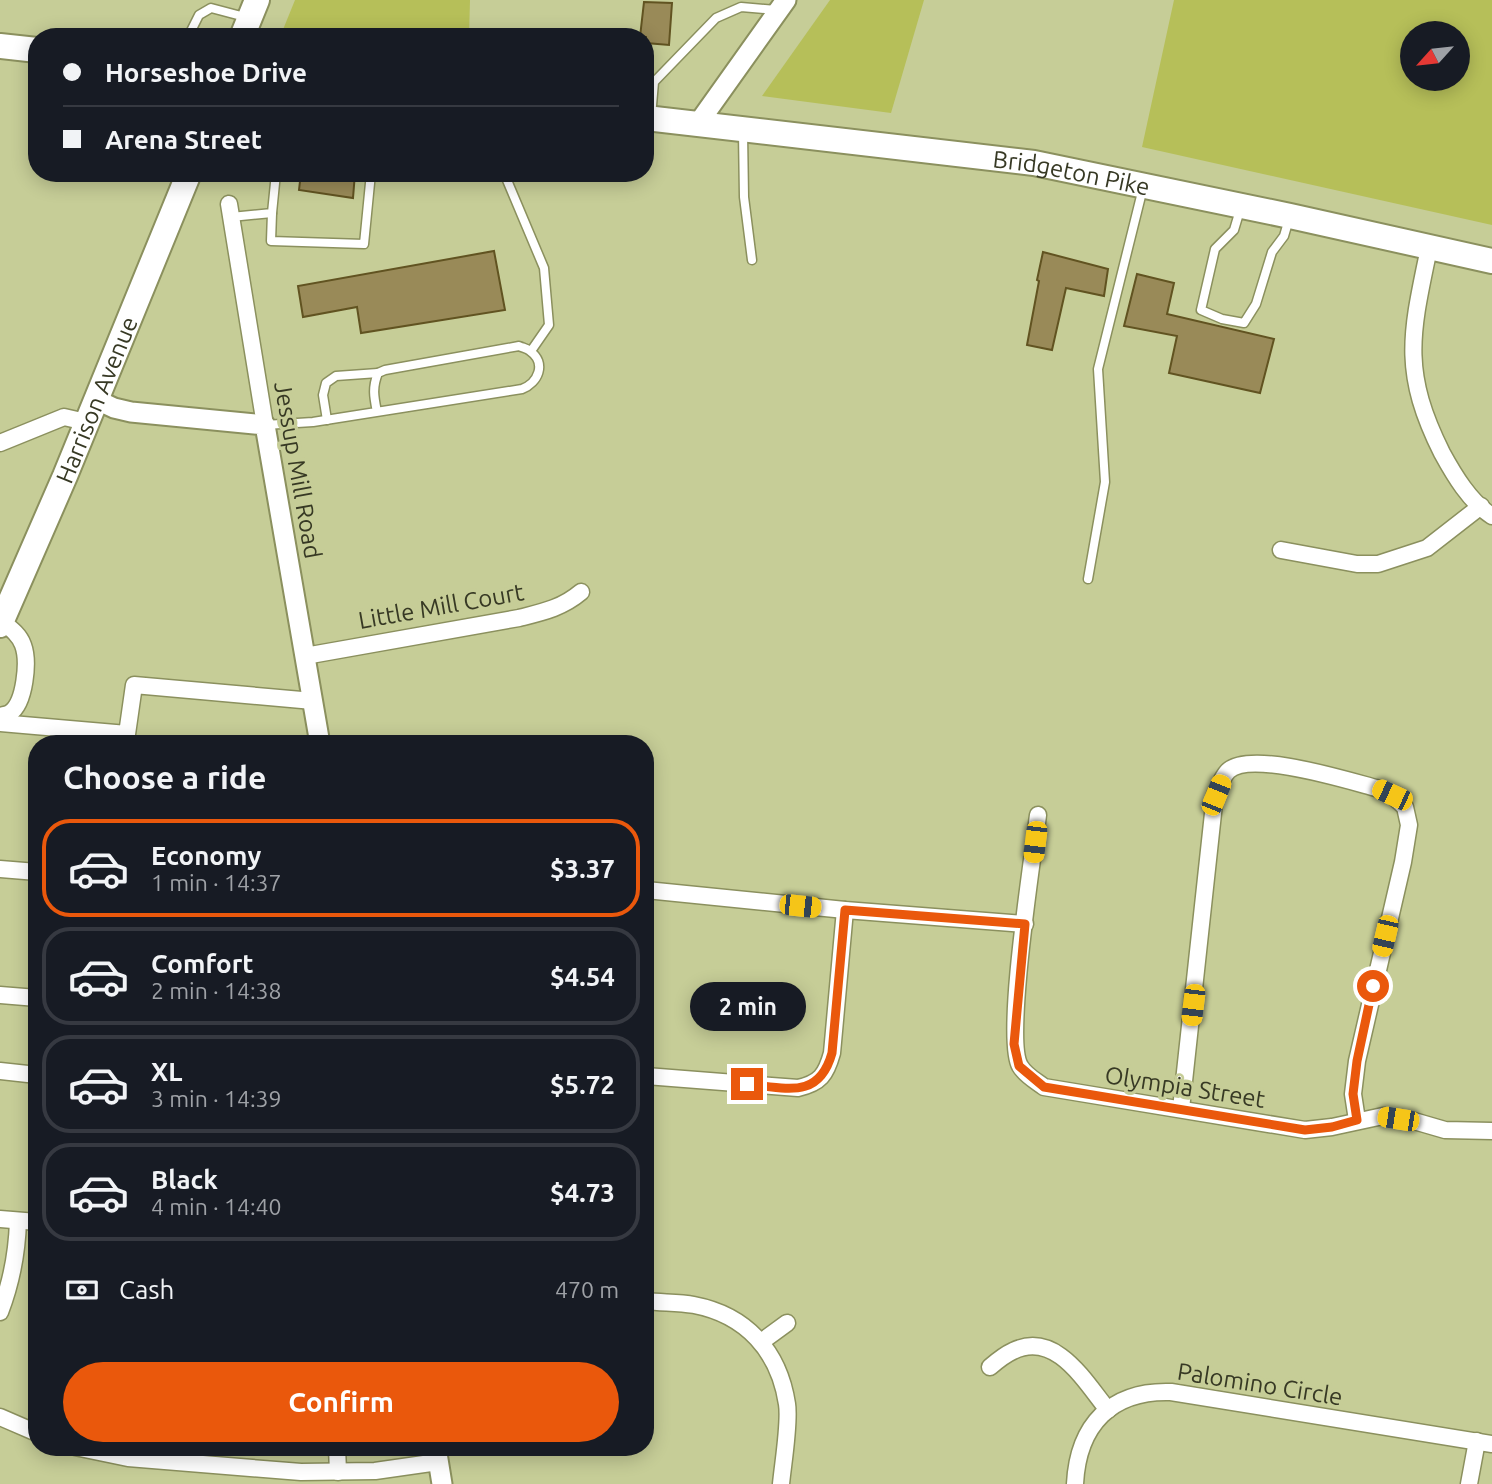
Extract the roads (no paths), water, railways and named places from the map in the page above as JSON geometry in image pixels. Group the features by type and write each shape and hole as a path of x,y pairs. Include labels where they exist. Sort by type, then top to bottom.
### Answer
{"main road":[{"path":"0,46 28,49"},
{"name":"Bridgeton Pike","path":"654,119 1034,163 1241,205 1492,261"},
{"name":"Harrison Avenue","path":"1,623 185,182"}],"street":[{"path":"697,125 783,5"},
{"name":"Jessup Mill Road","path":"230,210 319,735"},
{"path":"1281,550 1357,564 1378,564 1427,548 1486,511 1452,471 1427,423 1416,389 1412,336 1429,248"},
{"path":"0,443 64,417 91,410 114,408 265,425"},
{"name":"Little Mill Court","path":"305,656 519,618 553,610 567,604 581,592"},
{"path":"0,716 12,712 21,696 26,660 24,646 17,634 1,623"},
{"path":"128,735 134,685 313,701"},
{"path":"0,723 82,735"},
{"path":"1181,1110 1216,795 1229,770 1245,762 1266,762 1376,788 1392,795 1405,807 1409,825 1403,862 1357,1061 1353,1094 1357,1120"},
{"name":"Olympia Street","path":"1038,815 1014,1044 1019,1066 1044,1087 1305,1130 1383,1116 1445,1130 1492,1131"},
{"path":"0,869 28,872"},
{"path":"654,891 1025,924"},
{"path":"654,1077 797,1088 813,1084 828,1069 832,1053 845,910"},
{"path":"0,995 28,997"},
{"path":"0,1071 28,1073"},
{"path":"0,1219 28,1222"},
{"path":"0,1312 16,1258 18,1221"},
{"path":"654,1302 693,1305 733,1318 761,1342 777,1371 787,1405 781,1484"},
{"path":"761,1342 787,1323"},
{"path":"990,1367 1020,1348 1044,1348 1059,1354 1073,1366 1108,1410"},
{"name":"Palomino Circle","path":"1075,1484 1076,1468 1087,1434 1094,1422 1129,1397 1150,1391 1171,1392 1485,1442"},
{"path":"0,1417 28,1429"},
{"path":"1469,1484 1485,1442"},
{"path":"118,1456 150,1456"},
{"path":"185,1456 292,1472 375,1471 433,1456"},
{"path":"337,1456 338,1472"},
{"path":"437,1456 442,1484"}],"lane":[{"path":"654,77 716,18 741,7 783,5"},
{"path":"192,28 199,15 211,8 249,18"},
{"path":"743,130 744,197 752,260"},
{"path":"275,182 271,241 365,244 370,182"},
{"path":"508,182 544,268 549,325 531,351"},
{"path":"1088,579 1105,482 1098,369 1144,185"},
{"path":"1241,205 1234,230 1215,249 1201,310 1222,319 1244,323 1256,304 1272,252 1284,236 1290,216"},
{"path":"230,210 272,213"},
{"path":"265,425 327,420 529,386 536,381 539,372 537,360 531,351 519,346 378,373 336,376 326,383 323,395 327,420"},
{"path":"377,412 373,392 378,373"}]}
